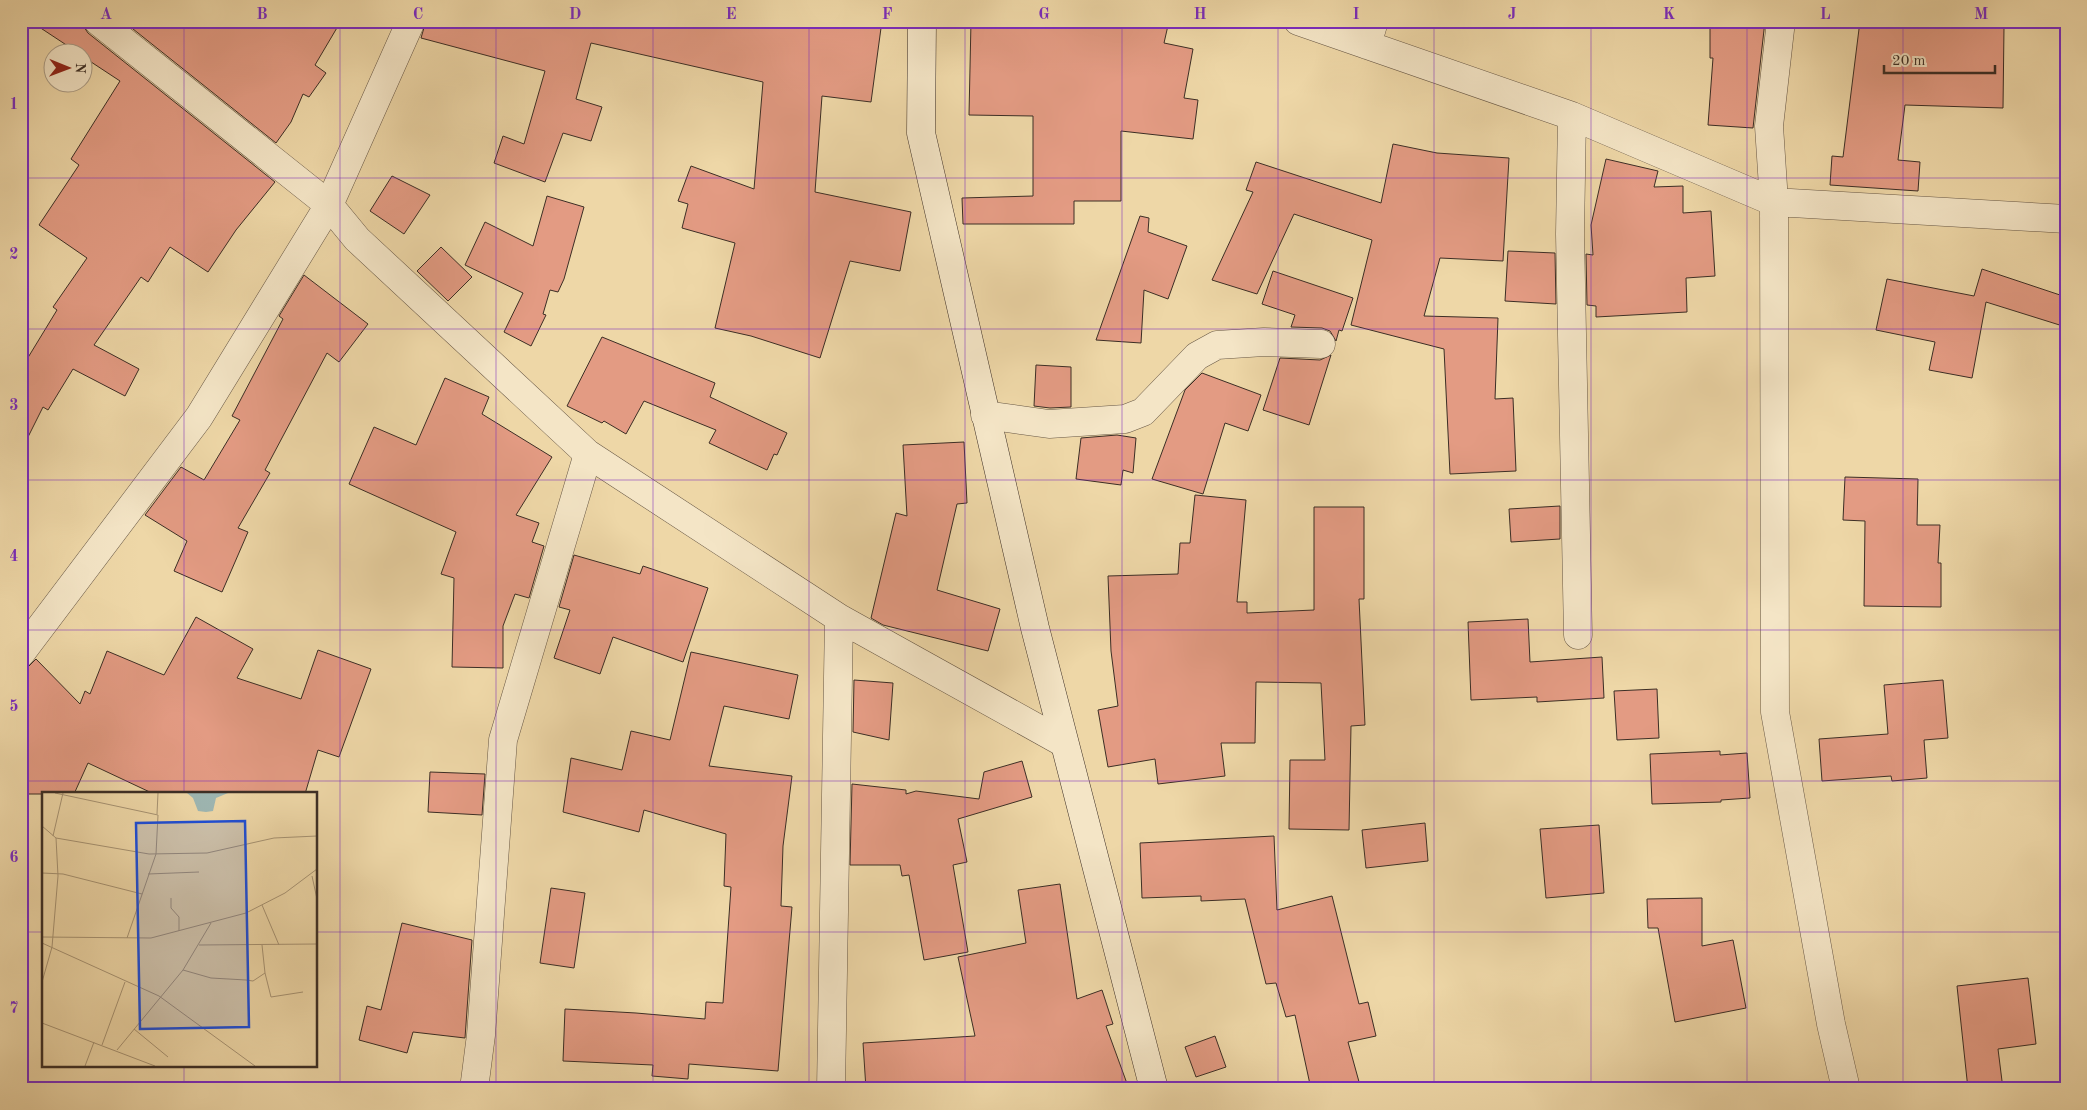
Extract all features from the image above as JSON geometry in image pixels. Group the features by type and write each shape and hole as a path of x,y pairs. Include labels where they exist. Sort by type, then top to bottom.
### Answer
{"street":[{"path":"98,21 329,205 357,239 588,454 839,618 1064,743"},
{"path":"21,653 199,418 329,205 411,21"},
{"path":"922,21 921,133 1035,628 1154,1089"},
{"path":"1298,21 1370,33 1774,202 2066,219"},
{"path":"1781,21 1769,126 1774,202 1775,712 1831,1024 1846,1089"},
{"path":"1572,116 1570,234 1578,635"},
{"path":"985,414 1049,424 1125,419 1143,412 1197,356 1217,345 1264,342 1320,344"},
{"path":"474,1089 481,1035 503,740 588,454"},
{"path":"831,1089 839,618"}],"building":[{"path":"30,21 83,21 88,33 275,182 236,230 208,272 170,247 148,282 141,277 94,345 139,369 125,396 73,369 48,410 43,407 21,451 21,369 57,310 53,307 87,258 39,225 79,165 71,159 120,81 92,63 92,42 62,42"},
{"path":"123,21 341,21 315,65 326,73 309,97 303,94 291,122 276,143"},
{"path":"426,21 832,21 881,28 871,102 822,96 815,192 911,212 900,271 850,261 820,358 751,336 715,328 735,243 682,228 688,204 678,201 691,166 754,189 763,82 591,43 576,99 602,107 591,141 563,133 545,182 494,163 503,136 524,144 545,71 421,38"},
{"path":"971,21 1169,21 1164,43 1193,49 1184,98 1198,100 1193,139 1121,131 1121,201 1074,201 1074,224 963,224 962,198 1033,196 1033,116 969,115"},
{"path":"1710,21 1765,21 1753,128 1708,125 1713,58 1710,58"},
{"path":"1860,21 1958,21 1958,26 2004,27 2003,108 1905,105 1898,160 1920,162 1918,191 1830,185 1832,156 1843,157"},
{"path":"1393,144 1437,153 1509,158 1503,261 1440,258 1424,316 1498,318 1495,399 1513,398 1516,471 1450,474 1444,349 1351,325 1372,240 1294,214 1257,294 1212,280 1253,192 1246,190 1256,162 1381,203"},
{"path":"1606,159 1658,171 1654,187 1683,186 1683,213 1711,211 1715,276 1686,278 1687,312 1596,317 1596,306 1587,305 1586,254 1593,255 1591,225"},
{"path":"392,176 430,195 404,234 370,211"},
{"path":"547,196 584,207 564,279 558,292 550,290 543,314 546,315 531,346 504,332 523,293 465,265 485,222 533,246"},
{"path":"1140,216 1149,218 1148,232 1187,246 1168,299 1144,290 1141,343 1096,340"},
{"path":"441,247 472,277 448,301 417,271"},
{"path":"1508,251 1555,253 1556,304 1505,301"},
{"path":"1982,269 2066,297 2066,327 1986,302 1972,378 1929,370 1935,342 1876,330 1887,279 1974,296"},
{"path":"1273,271 1353,298 1342,331 1339,330 1336,341 1330,331 1322,328 1291,327 1295,315 1262,304"},
{"path":"304,275 368,324 339,362 327,353 265,470 270,473 238,528 248,532 222,592 174,571 187,541 145,515 181,467 204,480 240,420 232,416 283,319 279,316"},
{"path":"602,337 715,383 710,397 787,433 777,455 774,454 767,470 709,443 716,430 644,401 626,434 604,421 602,423 567,406"},
{"path":"1331,355 1309,425 1263,410 1280,358 1320,360"},
{"path":"1036,365 1071,367 1071,407 1050,408 1034,406"},
{"path":"1202,373 1261,395 1248,431 1225,423 1203,494 1152,479 1185,390"},
{"path":"445,378 489,397 482,414 552,457 516,515 539,523 532,542 544,546 529,598 515,594 503,626 503,668 452,667 454,578 441,574 456,532 349,484 374,427 416,445"},
{"path":"1117,435 1136,438 1133,473 1123,470 1121,485 1076,479 1081,438"},
{"path":"964,442 967,503 957,504 937,590 1000,609 988,651 883,625 871,618 896,513 907,516 903,445"},
{"path":"1845,477 1918,479 1917,525 1940,525 1938,563 1941,563 1941,607 1864,606 1865,521 1843,520"},
{"path":"1195,495 1246,500 1237,602 1247,602 1247,613 1314,610 1314,507 1364,507 1364,599 1359,599 1365,725 1351,726 1349,830 1289,829 1290,760 1325,760 1321,683 1256,682 1255,743 1221,743 1225,776 1158,784 1155,759 1108,767 1098,710 1118,706 1111,651 1108,576 1178,574 1180,543 1190,543"},
{"path":"1560,506 1560,539 1511,542 1509,509"},
{"path":"574,555 640,574 643,566 708,588 683,662 613,637 600,674 554,658 570,610 559,607"},
{"path":"196,617 253,649 237,678 301,699 318,650 371,669 339,757 318,750 306,792 150,792 88,763 75,792 21,794 21,668 28,667 36,659 80,704 85,691 90,694 107,651 164,675"},
{"path":"1528,619 1530,662 1602,657 1604,698 1537,702 1537,697 1471,700 1468,622"},
{"path":"691,652 798,675 789,719 724,706 709,766 792,776 783,846 781,906 792,907 778,1071 689,1064 688,1079 652,1076 653,1065 563,1061 565,1009 705,1019 706,1002 723,1003 731,887 724,886 726,834 644,810 639,832 563,812 571,758 622,770 631,731 670,740"},
{"path":"854,680 893,683 889,740 853,732"},
{"path":"1943,680 1948,738 1924,740 1927,778 1892,781 1891,776 1822,781 1819,739 1888,734 1884,685"},
{"path":"1657,689 1659,738 1617,740 1614,691"},
{"path":"1720,751 1720,755 1747,753 1750,798 1721,800 1721,802 1652,804 1650,754"},
{"path":"1022,761 1032,797 958,819 967,862 953,865 968,952 924,960 909,875 902,876 900,865 850,865 852,784 906,790 906,794 916,791 979,799 984,772"},
{"path":"430,772 485,774 482,815 428,812"},
{"path":"1425,823 1428,861 1366,868 1362,830"},
{"path":"1599,825 1604,893 1546,898 1540,829"},
{"path":"1274,836 1277,910 1332,896 1359,1004 1368,1002 1376,1036 1348,1042 1361,1089 1311,1089 1295,1015 1286,1017 1276,983 1266,984 1245,899 1201,901 1201,896 1142,898 1140,843"},
{"path":"1060,884 1077,999 1102,990 1113,1024 1106,1026 1129,1089 866,1089 863,1043 975,1036 958,957 1026,943 1018,890"},
{"path":"551,888 585,893 574,968 540,963"},
{"path":"1702,898 1702,946 1733,940 1746,1008 1675,1022 1658,928 1648,928 1647,899"},
{"path":"402,923 472,940 465,1038 413,1032 407,1053 359,1040 367,1006 381,1010"},
{"path":"2028,978 2036,1044 1998,1049 2003,1089 1968,1089 1957,986"},
{"path":"1215,1036 1226,1067 1196,1077 1185,1047"}]}
